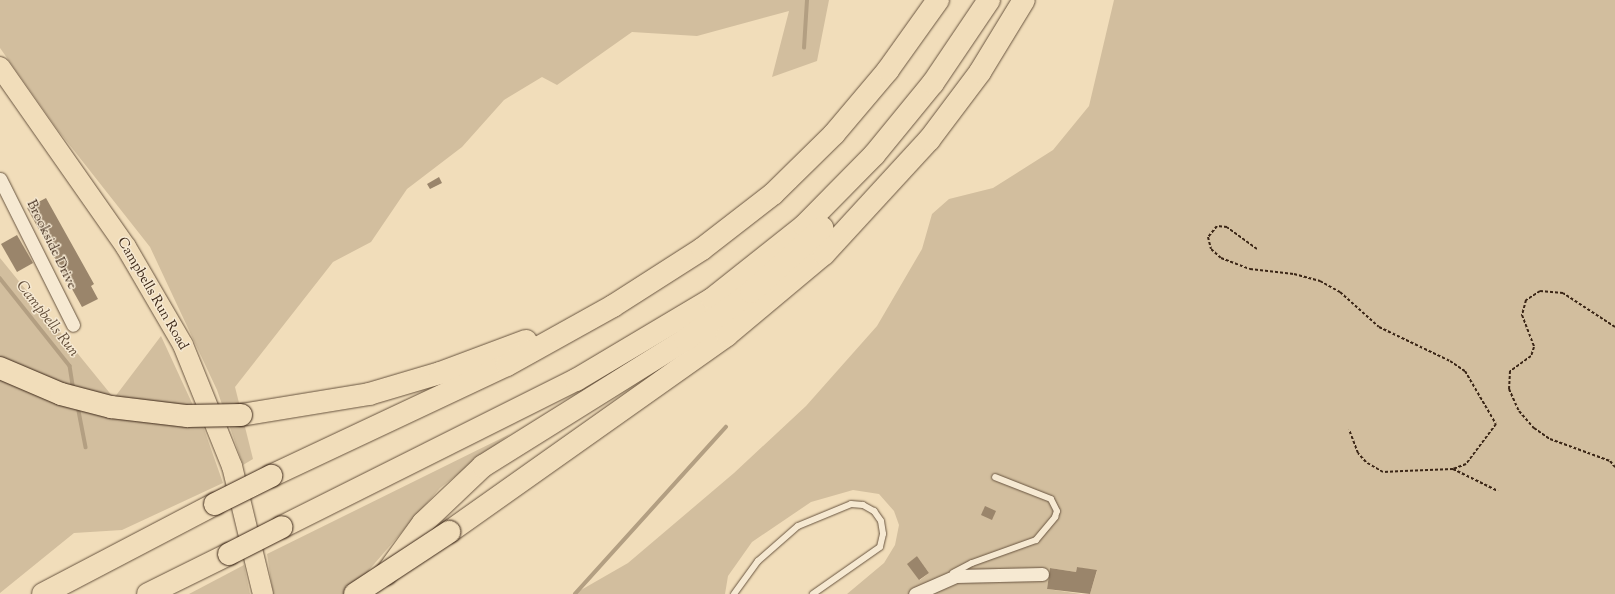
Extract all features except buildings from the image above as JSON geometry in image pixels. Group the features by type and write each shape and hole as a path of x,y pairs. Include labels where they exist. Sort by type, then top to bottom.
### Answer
{"highway":[{"path":"43,594 271,476 417,410 612,306 702,249 773,194 834,134 888,70 938,0"},
{"path":"374,594 423,523 483,466 685,340 751,292 811,240 899,145 989,0"},
{"path":"355,594 449,532 727,335 824,254 929,140 980,72 1024,0"},
{"path":"148,594 576,380 712,299 804,226 874,155 962,43"},
{"path":"0,368 61,394 111,407 187,416 241,415 332,402 404,385 480,359 612,306"}],"main road":[{"name":"Campbells Run Road","path":"0,67 126,247 183,345 232,466 263,594"}],"street":[{"name":"Brookside Drive","path":"0,179 73,325"},
{"path":"915,594 937,583 956,576 1042,574"}],"lane":[{"path":"937,583 972,563 1036,540 1055,517 1057,511 1051,499 995,477"},
{"path":"734,594 762,556 798,526 851,504 863,505 874,512 881,521 883,534 880,546 813,594"}],"path":[{"path":"1257,249 1227,227 1217,226 1208,237 1211,249 1221,258 1250,269 1294,274 1320,282 1340,292 1379,327 1465,371 1496,424 1466,464 1453,469 1383,472 1358,453 1349,430"},
{"path":"1615,327 1563,293 1535,294 1526,300 1522,315 1534,347 1531,356 1510,371 1509,389 1519,411 1534,428 1550,439 1610,461 1615,467"},
{"path":"1453,469 1498,491"}],"shaded area":[{"path":"0,0 829,0 817,61 772,77 789,11 697,36 632,32 557,85 542,77 504,100 462,147 407,189 371,242 333,262 235,387 253,459 243,465 217,390 150,247 57,129 0,48"},
{"path":"1114,0 1615,0 1615,594 1090,594 1097,571 1077,567 1076,572 1050,568 1047,589 1081,594 847,594 884,563 895,545 899,525 894,511 879,494 853,490 811,502 752,542 728,576 725,594 574,594 628,563 734,473 806,406 877,326 922,249 932,214 949,199 993,188 1053,150 1089,106","holes":["917,556 929,573 920,580 908,564"]},
{"path":"0,258 113,397 105,410 161,336 204,429 223,483 122,530 74,533 0,593"},
{"path":"510,434 440,488 369,570 358,594 273,594 267,554"},
{"path":"244,565 250,594 189,594"}],"waterway":[{"path":"804,48 807,0"},
{"name":"Campbells Run","path":"0,278 70,366 74,390"},
{"name":"Campbells Run","path":"78,406 86,447"},
{"path":"575,594 726,427"}]}
